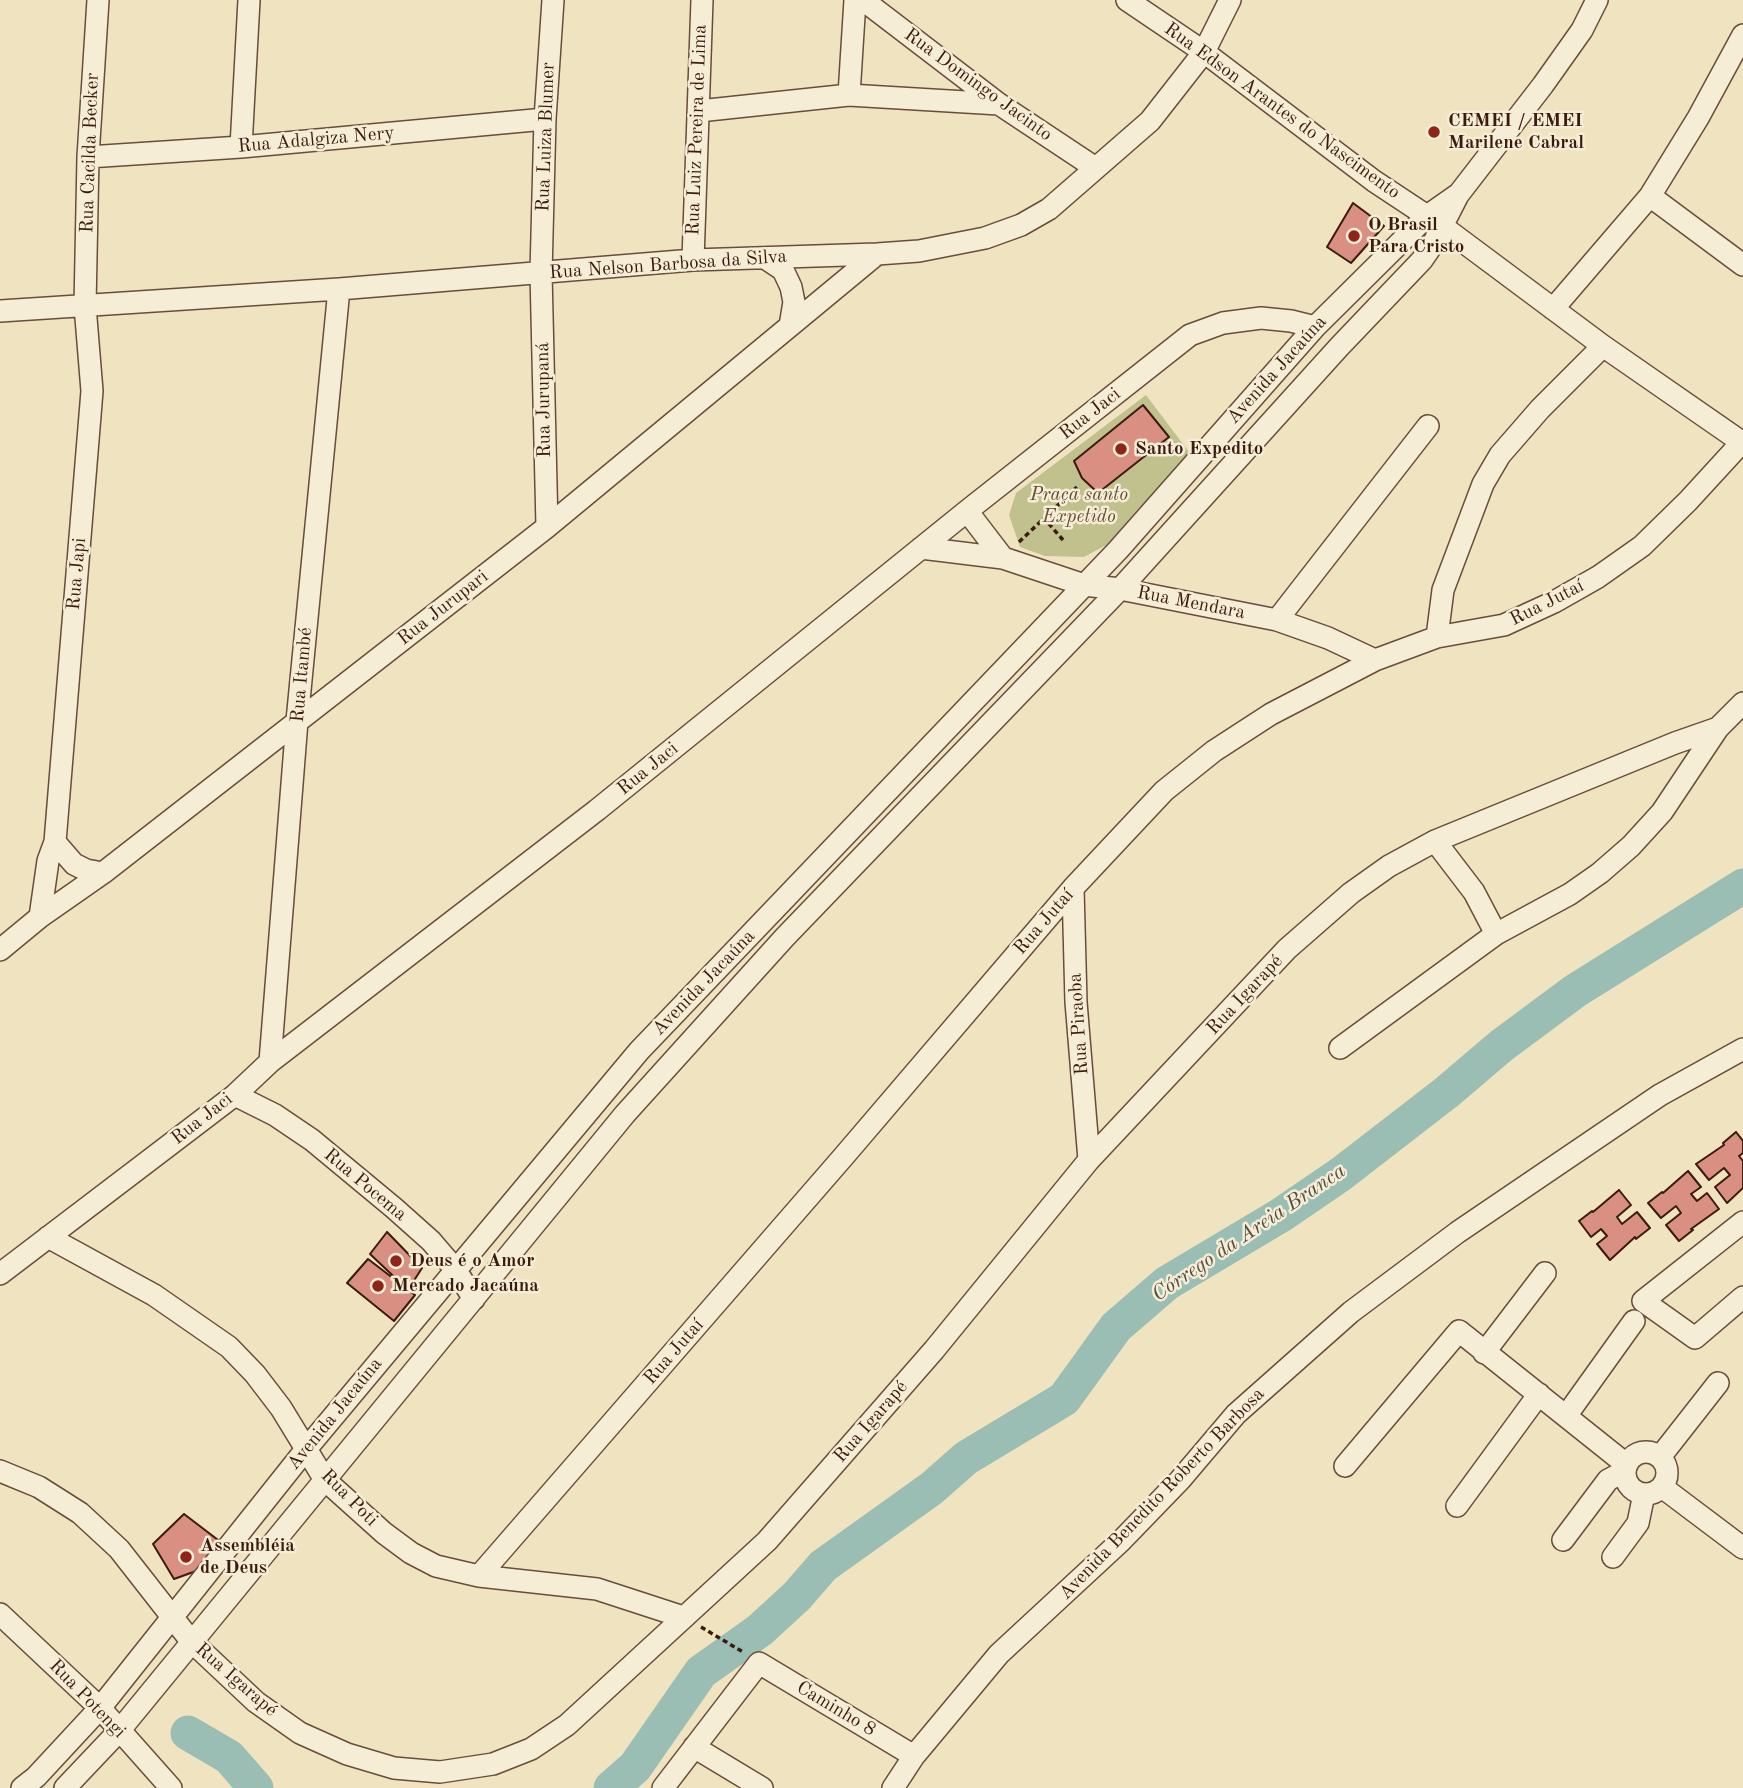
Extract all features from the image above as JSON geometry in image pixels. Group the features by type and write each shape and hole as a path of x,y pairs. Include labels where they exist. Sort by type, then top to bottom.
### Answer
{"street":[{"name":"Rua Cacilda Becker","path":"85,306 88,157 98,0"},
{"path":"241,147 249,0"},
{"name":"Rua Luiza Blumer","path":"541,273 545,118 553,0"},
{"name":"Rua Luiz Pereira de Lima","path":"692,260 702,0"},
{"path":"849,95 855,0"},
{"name":"Rua Domingo Jacinto","path":"863,0 999,104 1094,167"},
{"name":"Rua Edson Arantes do Nascimento","path":"1127,0 1204,52 1374,181 1435,221 1603,346 1742,442"},
{"name":"Rua Nelson Barbosa da Silva","path":"0,311 339,289 692,260 877,254 954,246 985,239 1021,225 1049,209 1094,167 1150,121 1204,52 1230,0"},
{"path":"1435,221 1543,85 1582,30 1597,0"},
{"path":"1553,309 1650,196 1698,118 1743,35"},
{"path":"699,111 849,95 999,104"},
{"name":"Rua Adalgiza Nery","path":"88,157 241,147 545,118"},
{"path":"1650,196 1743,265"},
{"name":"Avenida Jacaúna","path":"22,1788 36,1777 100,1708 307,1448 639,1051 1084,585 1315,327 1435,221"},
{"name":"Avenida Jacaúna","path":"65,1788 119,1731 625,1114 785,937 1120,589 1339,347 1422,260 1435,221"},
{"name":"Rua Jurupari","path":"0,950 547,527 877,254"},
{"path":"765,258 783,271 791,287 794,302 790,326"},
{"name":"Rua Jurupaná","path":"541,273 547,527"},
{"name":"Rua Itambé","path":"270,1062 297,721 339,289"},
{"name":"Rua Japi","path":"40,918 48,861 55,842 92,391 85,306"},
{"name":"Rua Jaci","path":"0,1274 235,1095 270,1062 597,810 1190,335 1223,323 1261,318 1292,321 1315,327"},
{"path":"1437,637 1443,590 1483,484 1500,455 1540,408 1603,346"},
{"path":"1276,620 1428,426"},
{"name":"Rua Jutaí","path":"479,1576 1073,888 1164,791 1214,751 1271,714 1375,660 1437,637 1504,625 1554,602 1598,577 1642,547 1742,442"},
{"path":"967,511 1003,558"},
{"name":"Rua Mendara","path":"921,548 1003,558 1084,585 1120,589 1276,620 1328,638 1375,660"},
{"name":"Rua Igarapé","path":"1340,1048 1496,934 1570,894 1600,873 1631,846 1662,812 1718,728 1743,703"},
{"name":"Rua Igarapé","path":"0,1471 39,1487 80,1513 119,1549 191,1641 256,1702 300,1733 347,1755 394,1768 440,1772 493,1764 531,1749 558,1731 767,1541 934,1349 1089,1160 1287,949 1351,893 1389,866 1435,841 1718,728"},
{"path":"1435,841 1474,892 1496,934"},
{"path":"55,842 74,864 86,870 103,873"},
{"name":"Rua Piraoba","path":"1073,888 1076,1002 1089,1160"},
{"name":"Avenida Benedito Roberto Barbosa","path":"893,1788 914,1756 999,1654 1121,1541 1180,1480 1236,1414 1351,1312 1458,1232 1660,1095 1743,1049"},
{"name":"Rua Pocema","path":"235,1095 275,1115 312,1140 421,1233 455,1269 474,1299"},
{"path":"1743,1222 1643,1301 1695,1338 1743,1297"},
{"name":"Rua Poti","path":"48,1237 154,1295 229,1347 255,1374 307,1448 325,1480 384,1533 411,1553 436,1566 479,1576 597,1590 683,1617"},
{"path":"1484,1353 1545,1273"},
{"path":"1566,1416 1634,1321"},
{"path":"1345,1466 1459,1331 1566,1416 1626,1468 1628,1484 1632,1488 1653,1490 1739,1536"},
{"path":"1660,1457 1718,1383"},
{"path":"1457,1506 1539,1394"},
{"path":"1563,1540 1608,1480 1626,1468 1631,1458 1645,1452 1660,1457 1667,1469 1665,1482 1653,1490 1638,1523 1613,1557"},
{"name":"Rua Potengi","path":"0,1614 100,1708 171,1788"},
{"path":"663,1788 755,1660"},
{"name":"Caminho 8","path":"755,1660 914,1756"},
{"path":"694,1747 762,1788"}],"path":[{"path":"1003,558 1042,517 1077,487"},
{"path":"1042,517 1063,540"},
{"path":"722,1638 755,1660"}],"green space":[{"name":"Praça santo Expetido","path":"1146,395 1192,456 1137,510 1110,543 1084,557 1045,556 1020,547 1009,515 1016,493"}],"building":[{"name":"O Brasil Para Cristo","path":"1353,203 1384,226 1351,263 1327,247"},
{"name":"Santo Expedito","path":"1143,405 1169,437 1098,493 1082,478 1074,461"},
{"path":"1736,1132 1743,1141 1743,1153 1739,1156 1743,1161 1743,1188 1727,1203 1715,1187 1730,1175 1724,1168 1709,1180 1696,1164 1724,1145"},
{"path":"1688,1171 1701,1187 1691,1194 1697,1201 1707,1193 1719,1209 1679,1241 1666,1225 1681,1213 1676,1206 1661,1218 1648,1203"},
{"path":"1619,1190 1631,1205 1617,1217 1622,1224 1637,1212 1650,1228 1636,1239 1635,1237 1610,1260 1597,1244 1607,1236 1601,1229 1591,1237 1579,1221"},
{"name":"Deus é o Amor","path":"387,1232 422,1268 408,1290 370,1254"},
{"name":"Mercado Jacaúna","path":"368,1259 415,1295 394,1321 347,1283"},
{"name":"Assembléia de Deus","path":"184,1514 222,1543 199,1570 174,1579 153,1544"}],"waterway":[{"name":"Córrego da Areia Branca","path":"611,1788 635,1767 701,1672 760,1630 797,1596 823,1566 932,1488 966,1458 1064,1399 1116,1327 1167,1283 1281,1215 1341,1174 1447,1092 1501,1046 1575,991 1743,886"},
{"path":"188,1733 229,1757 256,1788"}],"place":[{"name":"CEMEI / EMEI Marilene Cabral","path":"1434,132"},
{"name":"O Brasil Para Cristo","path":"1354,236"},
{"name":"Santo Expedito","path":"1121,449"},
{"name":"Deus é o Amor","path":"396,1261"},
{"name":"Mercado Jacaúna","path":"378,1286"},
{"name":"Assembléia de Deus","path":"186,1557"}]}
